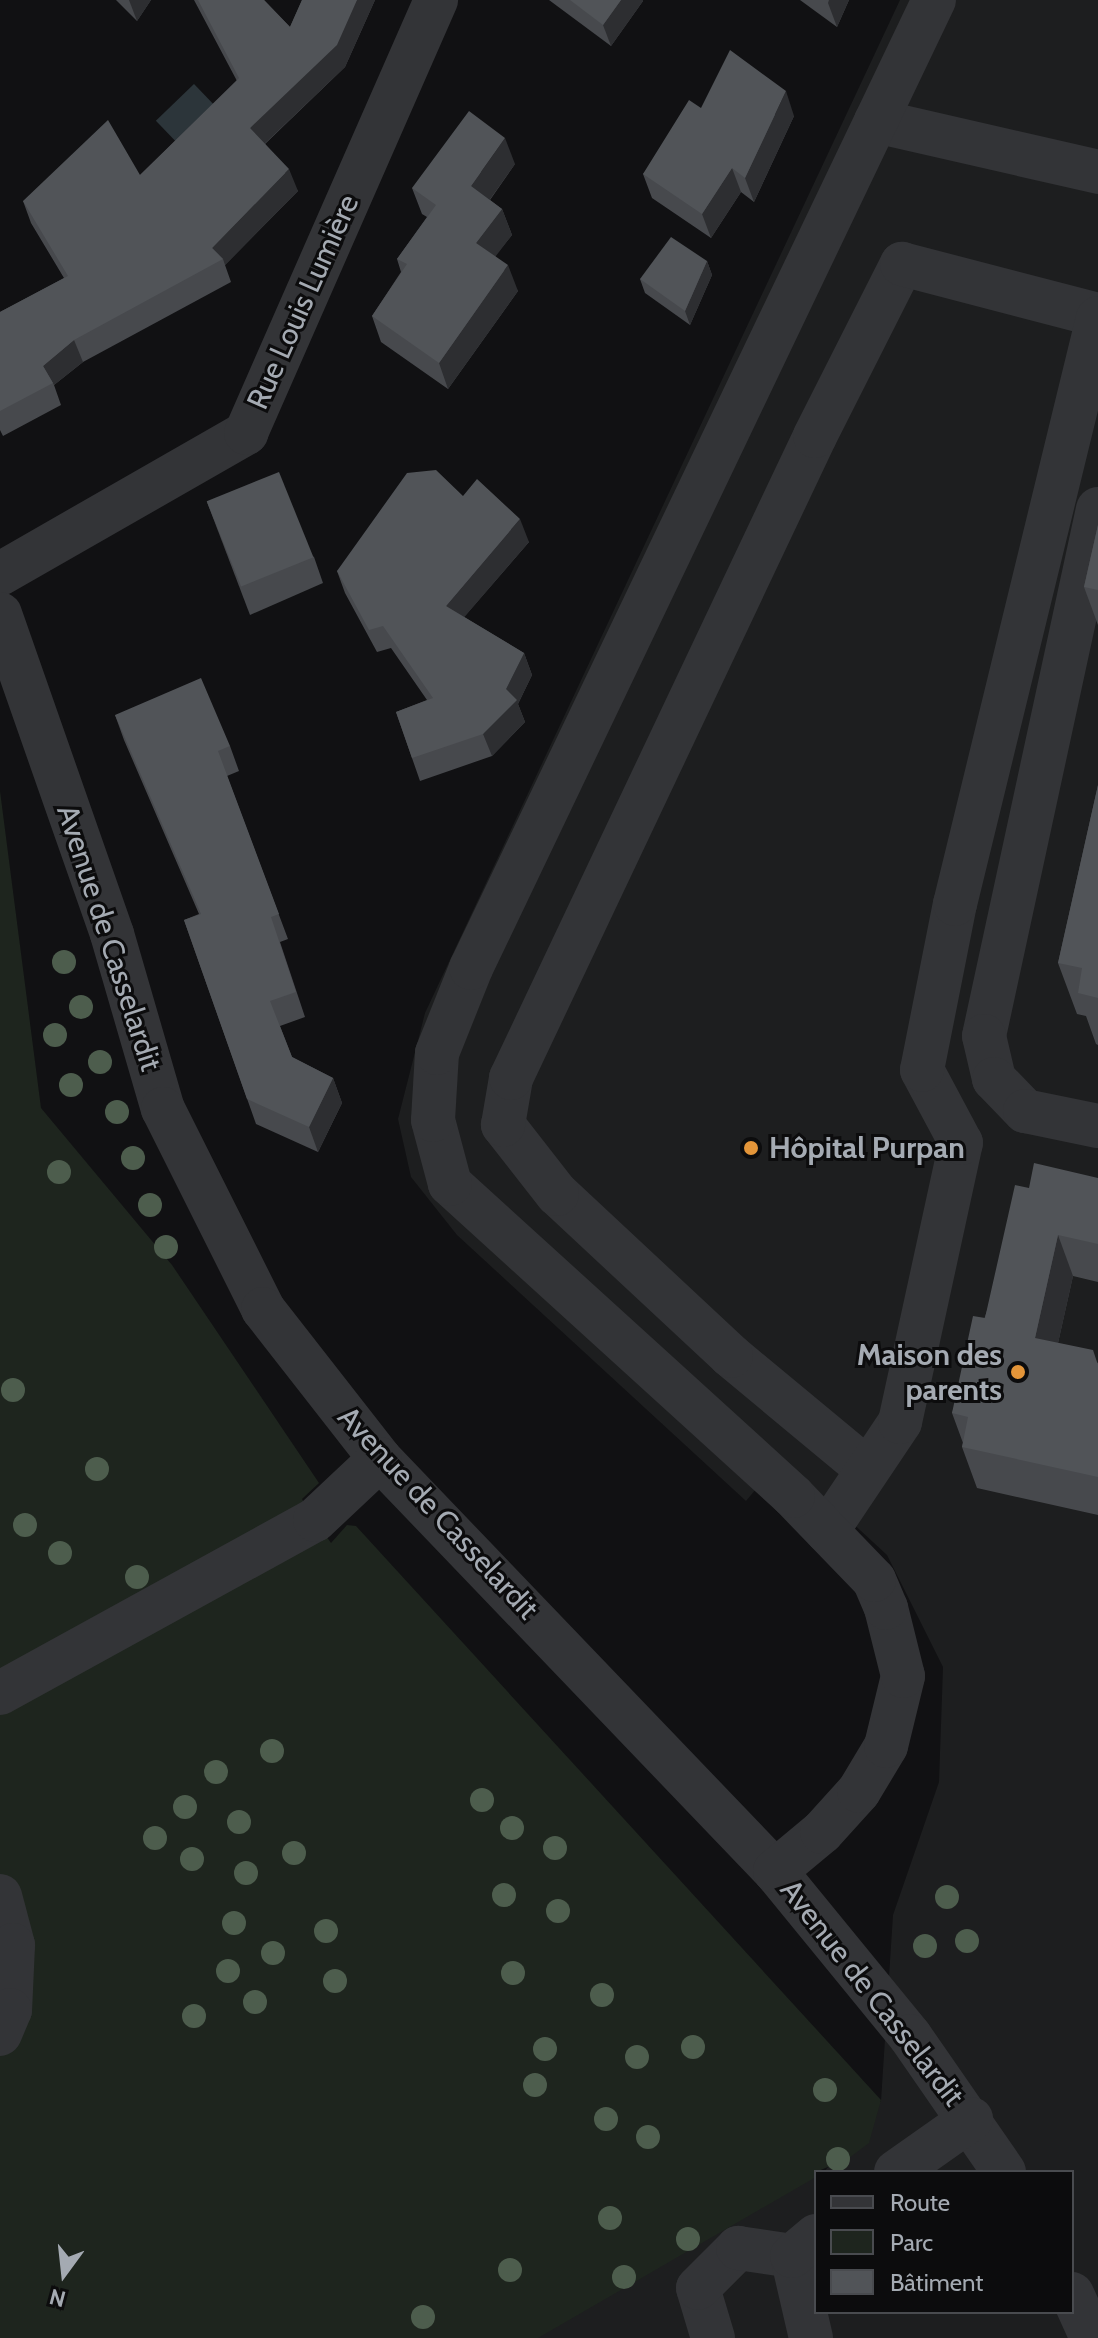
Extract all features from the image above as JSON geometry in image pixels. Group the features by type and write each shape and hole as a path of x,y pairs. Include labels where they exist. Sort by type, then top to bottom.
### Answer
{"street":[{"name":"Rue Louis Lumière","path":"0,574 246,433 436,0"},
{"path":"775,1871 822,1832 859,1791 886,1746 903,1676 874,1580 766,1472 450,1184 433,1120 437,1053 471,968 934,0"},
{"path":"876,121 1098,172"},
{"path":"827,1531 900,1422 961,1143 922,1070 955,904 1098,316 902,264 815,436 511,1078 503,1125 557,1194 731,1356 867,1469"},
{"path":"1098,509 984,1036 994,1079 1025,1111 1098,1126"},
{"name":"Avenue de Casselardit","path":"0,614 112,934 163,1109 263,1309 380,1459 775,1871 971,2119 1003,2170"},
{"path":"0,1693 315,1520 380,1459"},
{"path":"0,1896 13,1945 10,2010 0,2034"},
{"path":"899,2170 971,2119"},
{"path":"713,2338 698,2288 738,2248 804,2246 811,2338"},
{"path":"1074,2298 1092,2338"}],"shaded area":[{"name":"Hôpital Purpan","path":"900,0 1098,0 1098,2338 527,2338 814,2177 814,2314 1074,2314 1074,2170 826,2170 881,2101 893,1915 939,1782 943,1667 887,1555 782,1458 746,1501 457,1235 411,1177 398,1119 425,1013"},
{"path":"194,84 219,110 181,147 156,121"}],"green space":[{"path":"0,791 41,1108 172,1265 319,1483 302,1499 315,1520 331,1543 347,1525 356,1526 881,2100 869,2143 849,2158 814,2170 814,2178 538,2338 0,2338"}],"building":[{"path":"198,0 264,0 290,27 302,0 357,0 337,45 250,128 289,169 212,248 223,259 74,340 43,366 53,383 0,411 0,312 68,276 23,201 108,120 140,175 239,78"},
{"path":"570,0 621,0 603,25"},
{"path":"730,50 786,91 745,178 732,168 702,214 643,174 689,100 701,108"},
{"path":"469,111 505,138 471,186 502,209 476,243 508,265 439,363 372,316 407,264 397,259 436,205 412,188"},
{"path":"671,237 707,261 685,311 640,279"},
{"path":"436,470 463,496 477,479 520,519 446,606 524,653 506,689 517,700 483,734 412,758 396,712 433,698 383,626 369,630 337,571 407,473"},
{"path":"279,472 313,557 241,587 207,501"},
{"path":"1098,525 1098,590 1084,587"},
{"path":"201,678 230,746 218,751 279,914 271,917 296,992 270,1001 292,1057 333,1078 309,1127 247,1099 184,920 201,914 115,715"},
{"path":"1098,785 1098,998 1078,993 1082,968 1058,963"},
{"name":"Maison des parents","path":"1034,1163 1098,1178 1098,1244 1058,1235 1035,1338 1093,1350 1098,1365 1098,1477 962,1447 968,1417 952,1413 973,1316 985,1318 1015,1185 1029,1188"}],"place":[{"name":"Hôpital Purpan","path":"751,1148"},
{"name":"Maison des parents","path":"1018,1372"}]}
